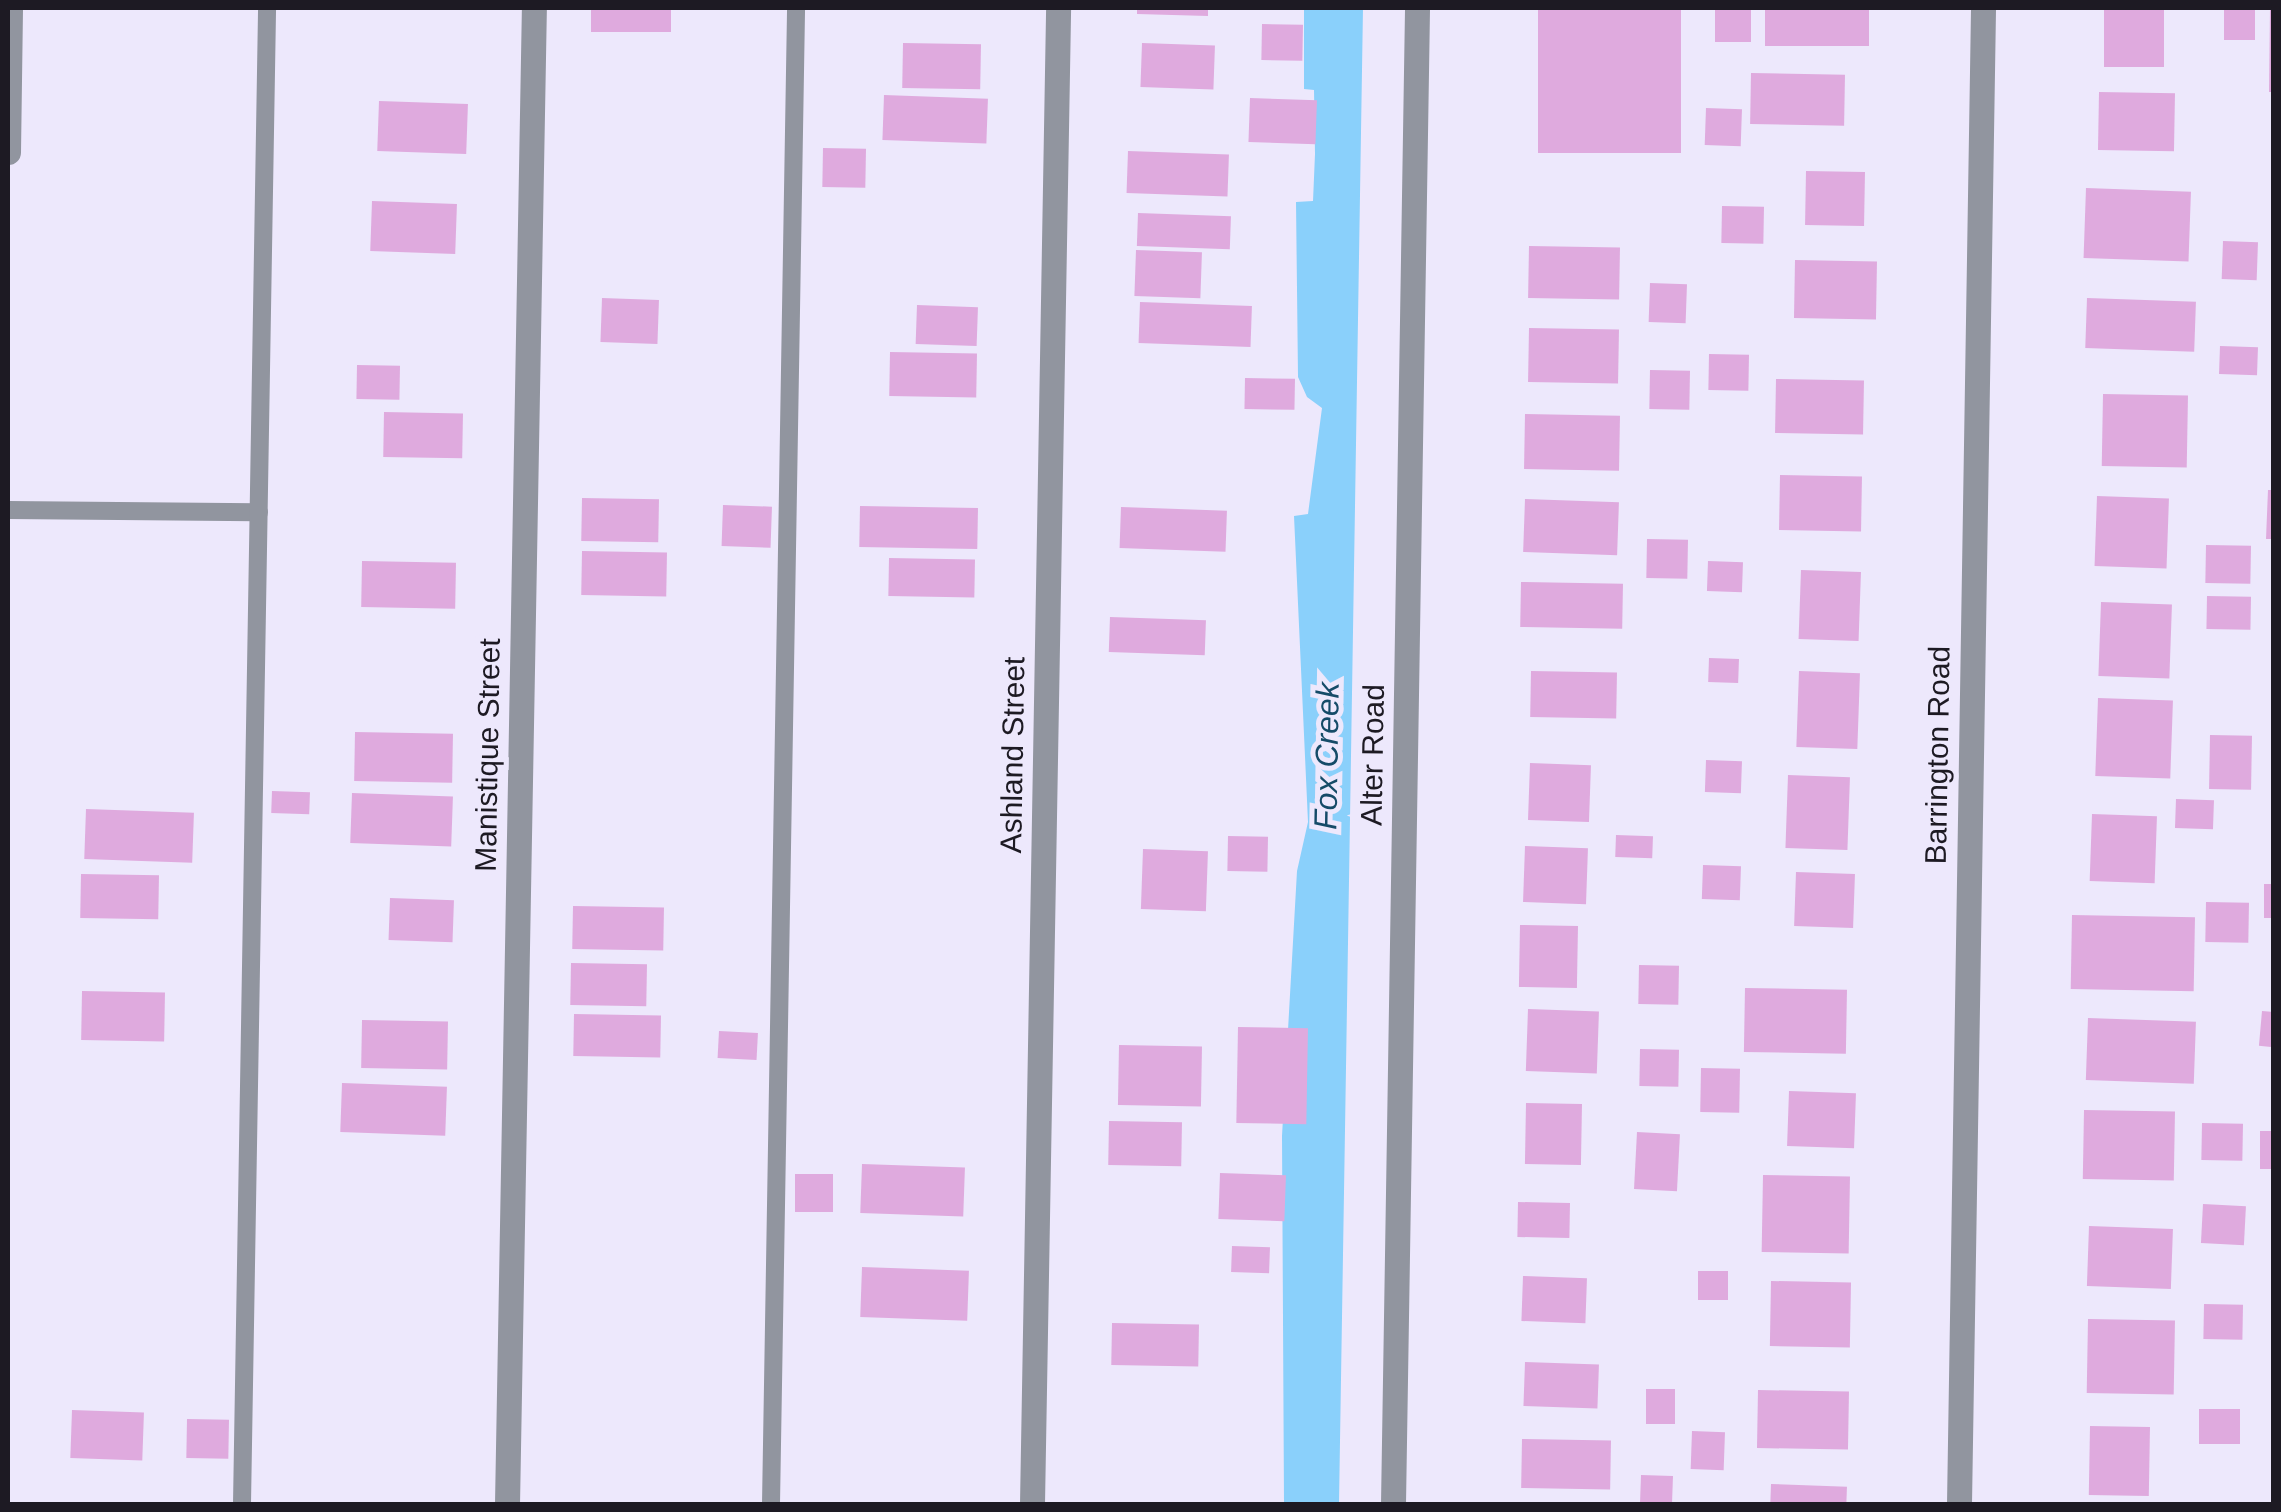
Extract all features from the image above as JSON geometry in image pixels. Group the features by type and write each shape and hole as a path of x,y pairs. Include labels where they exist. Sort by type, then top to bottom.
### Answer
{"street":[{"path":"8,152 10,8"},
{"name":"Manistique Street","path":"507,1504 534,8"},
{"name":"Ashland Street","path":"1032,1504 1058,8"},
{"name":"Alter Road","path":"1394,1504 1416,8"},
{"name":"Barrington Road","path":"1959,1504 1982,8"}],"lane":[{"path":"242,1504 267,8"},
{"path":"772,1504 796,8"},
{"path":"8,510 259,512"}],"water":[{"name":"Fox Creek","path":"1304,8 1363,8 1339,1504 1284,1504 1282,1136 1297,871 1308,822 1294,516 1308,514 1322,408 1307,397 1298,377 1296,202 1313,201 1315,154 1314,90 1304,89"}],"building":[{"path":"591,8 671,8 671,32 591,32"},
{"path":"1137,8 1208,8 1208,16 1137,14"},
{"path":"1538,8 1681,8 1681,153 1538,153"},
{"path":"1715,8 1751,8 1751,42 1715,42"},
{"path":"1765,8 1869,8 1869,46 1765,46"},
{"path":"2104,8 2164,8 2164,67 2104,67"},
{"path":"2224,8 2255,8 2255,40 2224,40"},
{"path":"2270,9 2274,9 2274,92 2269,92"},
{"path":"1262,24 1303,25 1302,61 1261,60"},
{"path":"903,43 981,44 980,89 902,88"},
{"path":"1142,43 1215,46 1213,90 1140,87"},
{"path":"1751,73 1845,75 1844,126 1750,124"},
{"path":"2099,92 2175,93 2174,151 2098,150"},
{"path":"884,95 988,99 986,144 882,140"},
{"path":"1250,98 1317,100 1315,144 1248,142"},
{"path":"379,101 468,104 466,154 377,151"},
{"path":"1706,108 1742,109 1741,146 1705,145"},
{"path":"823,148 866,149 865,188 822,187"},
{"path":"1128,151 1229,155 1227,196 1127,193"},
{"path":"1806,171 1865,172 1864,226 1805,225"},
{"path":"2086,188 2191,192 2188,262 2084,258"},
{"path":"372,201 457,204 455,254 370,251"},
{"path":"1722,206 1764,207 1763,244 1721,243"},
{"path":"1138,213 1231,216 1230,249 1137,246"},
{"path":"2223,241 2258,242 2257,280 2222,279"},
{"path":"1529,246 1620,248 1619,300 1528,298"},
{"path":"1136,250 1202,252 1200,298 1134,296"},
{"path":"1795,260 1877,261 1876,319 1794,318"},
{"path":"1650,283 1687,284 1686,323 1649,322"},
{"path":"602,298 659,300 657,344 600,342"},
{"path":"2087,298 2196,302 2194,352 2085,348"},
{"path":"1140,302 1252,306 1251,347 1139,343"},
{"path":"917,305 978,307 977,346 916,344"},
{"path":"1529,328 1619,330 1618,384 1528,382"},
{"path":"2220,346 2258,347 2257,375 2219,374"},
{"path":"890,352 977,354 976,398 889,396"},
{"path":"1709,354 1749,355 1748,391 1708,390"},
{"path":"357,365 400,366 399,400 356,399"},
{"path":"1650,370 1690,371 1689,410 1649,409"},
{"path":"1245,378 1295,379 1294,410 1244,409"},
{"path":"1776,379 1864,381 1863,435 1775,433"},
{"path":"2103,394 2188,395 2187,467 2102,466"},
{"path":"384,412 463,413 462,458 383,457"},
{"path":"1525,414 1620,416 1619,471 1524,469"},
{"path":"1780,475 1862,476 1861,531 1779,530"},
{"path":"2268,490 2274,490 2274,539 2266,539"},
{"path":"2097,496 2169,499 2167,568 2095,566"},
{"path":"582,498 659,499 658,542 581,541"},
{"path":"1525,499 1619,502 1617,555 1523,552"},
{"path":"723,505 772,507 771,548 722,546"},
{"path":"860,506 978,508 977,549 859,547"},
{"path":"1121,507 1227,511 1226,552 1120,548"},
{"path":"1647,539 1688,540 1687,579 1646,578"},
{"path":"2206,545 2251,546 2250,584 2205,583"},
{"path":"582,551 667,552 666,596 581,595"},
{"path":"889,558 975,560 974,597 888,596"},
{"path":"362,561 456,563 455,609 361,607"},
{"path":"1708,561 1743,562 1742,592 1707,591"},
{"path":"1801,570 1861,572 1859,641 1799,639"},
{"path":"1521,582 1623,584 1622,629 1520,627"},
{"path":"2207,596 2251,597 2250,630 2206,629"},
{"path":"2101,602 2172,604 2169,678 2098,676"},
{"path":"1110,617 1206,620 1205,655 1109,652"},
{"path":"1709,658 1739,659 1738,683 1708,682"},
{"path":"1531,671 1617,673 1616,718 1530,717"},
{"path":"1799,671 1860,673 1857,749 1796,747"},
{"path":"2098,698 2173,701 2170,779 2095,776"},
{"path":"355,732 453,734 452,783 354,781"},
{"path":"2210,735 2252,736 2251,790 2209,789"},
{"path":"1706,760 1742,761 1741,793 1705,792"},
{"path":"1530,763 1591,765 1589,822 1528,820"},
{"path":"1788,775 1850,777 1847,850 1785,848"},
{"path":"272,791 310,792 309,814 271,813"},
{"path":"352,793 453,797 451,846 350,843"},
{"path":"2176,799 2214,800 2213,829 2175,828"},
{"path":"86,809 194,813 192,863 84,859"},
{"path":"2092,814 2157,816 2155,883 2090,881"},
{"path":"1616,835 1653,836 1652,858 1615,857"},
{"path":"1228,836 1268,837 1267,872 1227,871"},
{"path":"1525,846 1588,848 1586,904 1523,902"},
{"path":"1143,849 1208,851 1206,911 1141,909"},
{"path":"1703,865 1741,866 1740,900 1702,899"},
{"path":"1796,872 1855,874 1853,928 1794,926"},
{"path":"81,874 159,875 158,919 80,918"},
{"path":"2264,884 2274,884 2274,918 2264,918"},
{"path":"390,898 454,900 452,942 389,940"},
{"path":"2206,902 2249,903 2248,943 2205,942"},
{"path":"573,906 664,908 663,951 572,949"},
{"path":"2072,915 2195,917 2194,991 2071,989"},
{"path":"1520,925 1578,926 1577,988 1519,987"},
{"path":"571,963 647,964 646,1006 570,1005"},
{"path":"1639,965 1679,966 1678,1005 1638,1004"},
{"path":"1745,988 1847,990 1846,1054 1744,1052"},
{"path":"82,991 165,992 164,1041 81,1040"},
{"path":"1528,1009 1599,1011 1597,1073 1526,1071"},
{"path":"2262,1011 2274,1012 2271,1047 2259,1046"},
{"path":"574,1014 661,1016 660,1058 573,1056"},
{"path":"2088,1018 2196,1022 2194,1084 2086,1080"},
{"path":"362,1020 448,1022 447,1069 361,1068"},
{"path":"1238,1027 1308,1028 1306,1124 1236,1123"},
{"path":"719,1031 758,1033 757,1060 718,1058"},
{"path":"1119,1045 1202,1046 1201,1106 1118,1105"},
{"path":"1640,1049 1679,1050 1678,1087 1639,1086"},
{"path":"1701,1068 1740,1069 1739,1113 1700,1112"},
{"path":"342,1083 447,1087 445,1136 340,1132"},
{"path":"1789,1091 1856,1093 1854,1148 1787,1146"},
{"path":"1526,1103 1582,1104 1581,1165 1525,1164"},
{"path":"2084,1110 2175,1112 2174,1181 2083,1179"},
{"path":"1109,1121 1182,1122 1181,1166 1108,1165"},
{"path":"2202,1123 2243,1124 2242,1161 2201,1160"},
{"path":"2260,1131 2274,1131 2274,1169 2260,1169"},
{"path":"1637,1132 1680,1134 1677,1191 1634,1189"},
{"path":"862,1164 965,1168 963,1217 860,1213"},
{"path":"1220,1173 1286,1175 1284,1221 1218,1219"},
{"path":"795,1174 833,1174 833,1212 795,1212"},
{"path":"1763,1175 1850,1177 1849,1254 1762,1252"},
{"path":"1518,1202 1570,1203 1569,1238 1517,1237"},
{"path":"2203,1204 2246,1206 2244,1245 2201,1243"},
{"path":"2089,1226 2173,1229 2171,1289 2087,1286"},
{"path":"1232,1246 1270,1247 1269,1273 1231,1272"},
{"path":"862,1267 969,1271 967,1321 860,1317"},
{"path":"1698,1271 1728,1271 1728,1300 1698,1300"},
{"path":"1523,1276 1587,1278 1585,1323 1521,1321"},
{"path":"1771,1281 1851,1282 1850,1347 1770,1346"},
{"path":"2204,1304 2243,1305 2242,1340 2203,1339"},
{"path":"2088,1319 2175,1321 2174,1395 2087,1393"},
{"path":"1112,1323 1199,1325 1198,1367 1111,1365"},
{"path":"1525,1362 1599,1365 1597,1409 1523,1406"},
{"path":"1646,1389 1675,1389 1675,1424 1646,1424"},
{"path":"1758,1390 1849,1392 1848,1450 1757,1448"},
{"path":"2199,1409 2240,1409 2240,1444 2199,1444"},
{"path":"72,1410 144,1413 142,1460 70,1458"},
{"path":"187,1419 229,1420 228,1459 186,1458"},
{"path":"2090,1426 2150,1427 2149,1496 2089,1495"},
{"path":"1692,1431 1725,1432 1724,1470 1691,1469"},
{"path":"1522,1439 1611,1441 1610,1490 1521,1488"},
{"path":"1641,1475 1673,1476 1672,1504 1640,1504"},
{"path":"1771,1484 1847,1487 1846,1504 1770,1504"}]}
